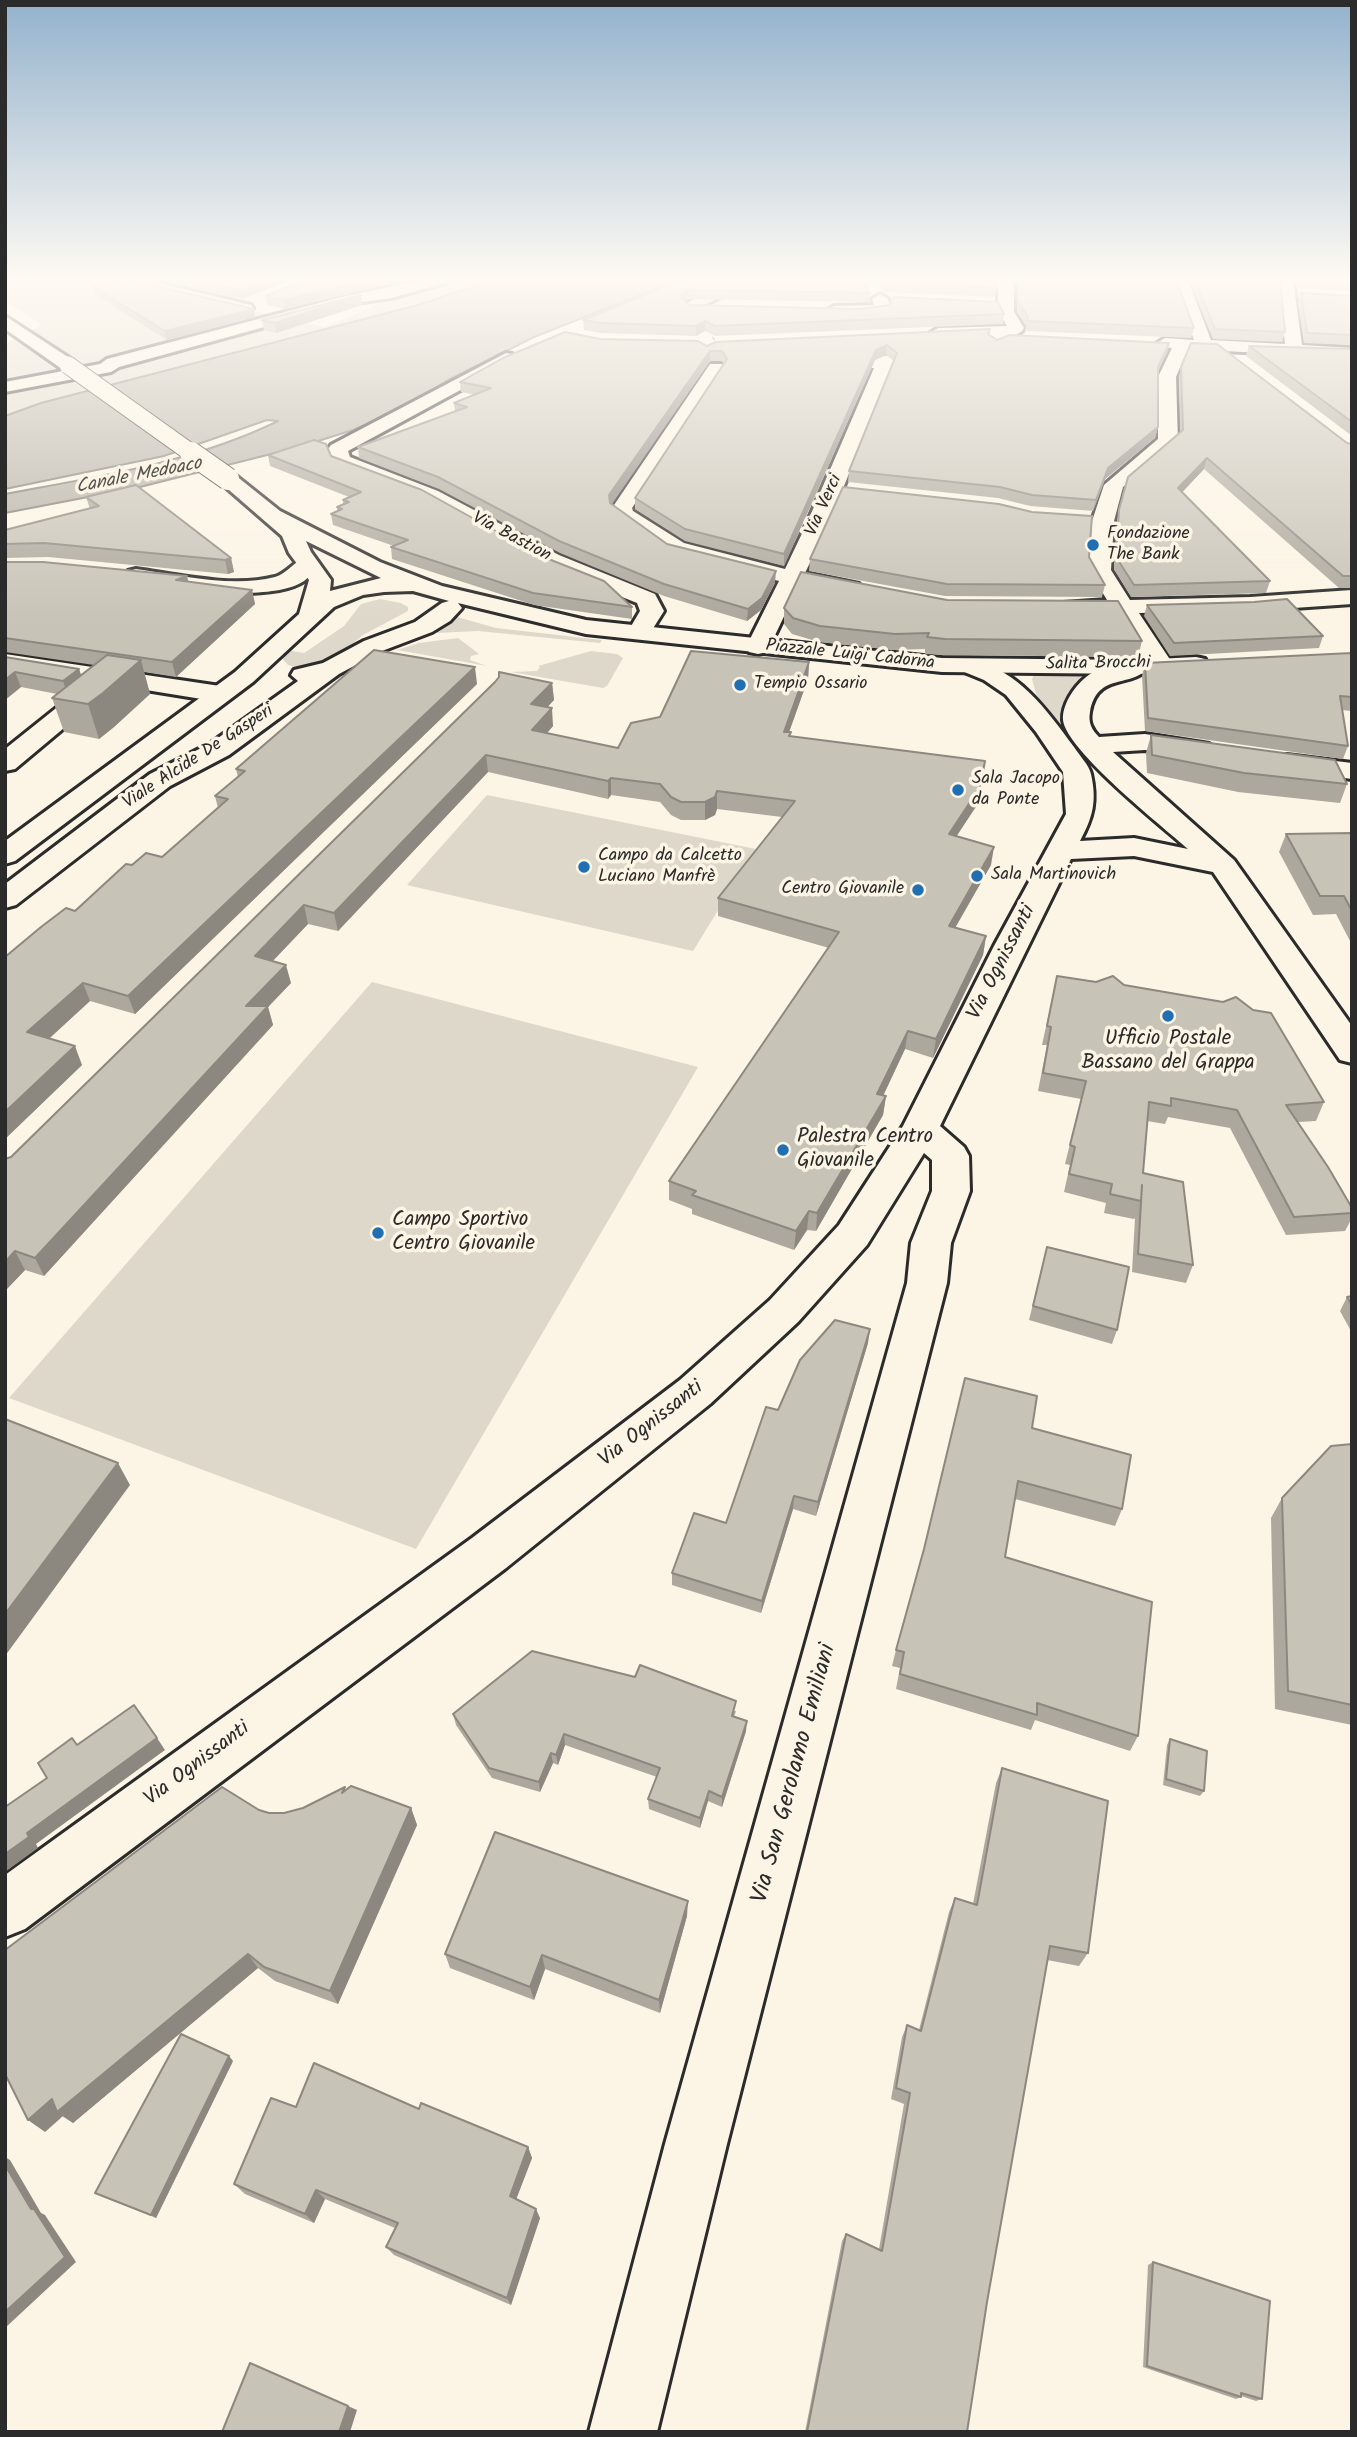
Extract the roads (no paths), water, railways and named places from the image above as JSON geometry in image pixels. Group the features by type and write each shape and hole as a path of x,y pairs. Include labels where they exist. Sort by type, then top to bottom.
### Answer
{"street":[{"path":"108,394 228,479 274,515 292,534 329,560 338,578 341,594"},
{"name":"Via Bastion","path":"439,394 338,449 341,460 431,495 551,560 647,599 652,611 639,633"},
{"path":"705,394 622,508 623,514 676,548 868,593"},
{"name":"Via Verci","path":"758,647 792,577 840,490 874,394"},
{"path":"1071,833 1077,772 1082,755 1076,719 1078,707 1087,689 1100,678 1149,666 1154,657 1100,570 1103,521 1114,485 1168,441 1167,394"},
{"path":"268,657 275,670 288,674 328,672 370,648 425,628 442,599 372,567 274,515"},
{"path":"1079,519 1103,521"},
{"path":"292,534 307,564 320,580 311,614"},
{"path":"118,574 229,586 278,584 295,578 304,571 307,564"},
{"name":"Piazzale Luigi Cadorna","path":"268,657 311,614 341,594 384,585 442,599 496,621 552,627 586,627 758,647 971,666 993,675 1015,690 1082,755"},
{"path":"1043,608 1250,604 1352,597"},
{"name":"Viale Alcide De Gasperi","path":"5,855 268,657"},
{"path":"5,661 220,694"},
{"name":"Salita Brocchi","path":"971,666 1149,666 1213,663"},
{"name":"Viale Alcide De Gasperi","path":"5,899 160,780 220,749 328,672"},
{"path":"5,763 111,677"},
{"path":"1082,755 1145,742 1226,754"},
{"path":"1082,755 1169,817 1224,866 1352,1052"},
{"path":"1266,760 1352,771"},
{"path":"1071,833 1149,831 1159,827 1169,817"},
{"path":"1071,833 1109,847 1134,847 1174,853 1224,866"},
{"name":"Via Ognissanti","path":"5,1909 489,1553 695,1392 784,1311 853,1235 920,1129 1010,946 1071,833"},
{"name":"Via San Gerolamo Emiliani","path":"623,2432 679,2199 842,1608 927,1283 931,1242 951,1191 951,1156 920,1129"}],"water":[{"name":"Canale Medoaco","path":"77,394 426,394 403,408 353,430 299,447 140,487 5,513 5,494 179,458 278,421 267,420 164,456 5,489 5,416"}],"place":[{"name":"Fondazione The Bank","path":"1093,545"},
{"name":"Tempio Ossario","path":"740,685"},
{"name":"Sala Jacopo da Ponte","path":"958,790"},
{"name":"Campo da Calcetto Luciano Manfrè","path":"584,867"},
{"name":"Sala Martinovich","path":"977,876"},
{"name":"Centro Giovanile","path":"918,890"},
{"name":"Ufficio Postale Bassano del Grappa","path":"1168,1016"},
{"name":"Palestra Centro Giovanile","path":"783,1150"},
{"name":"Campo Sportivo Centro Giovanile","path":"378,1233"}]}
